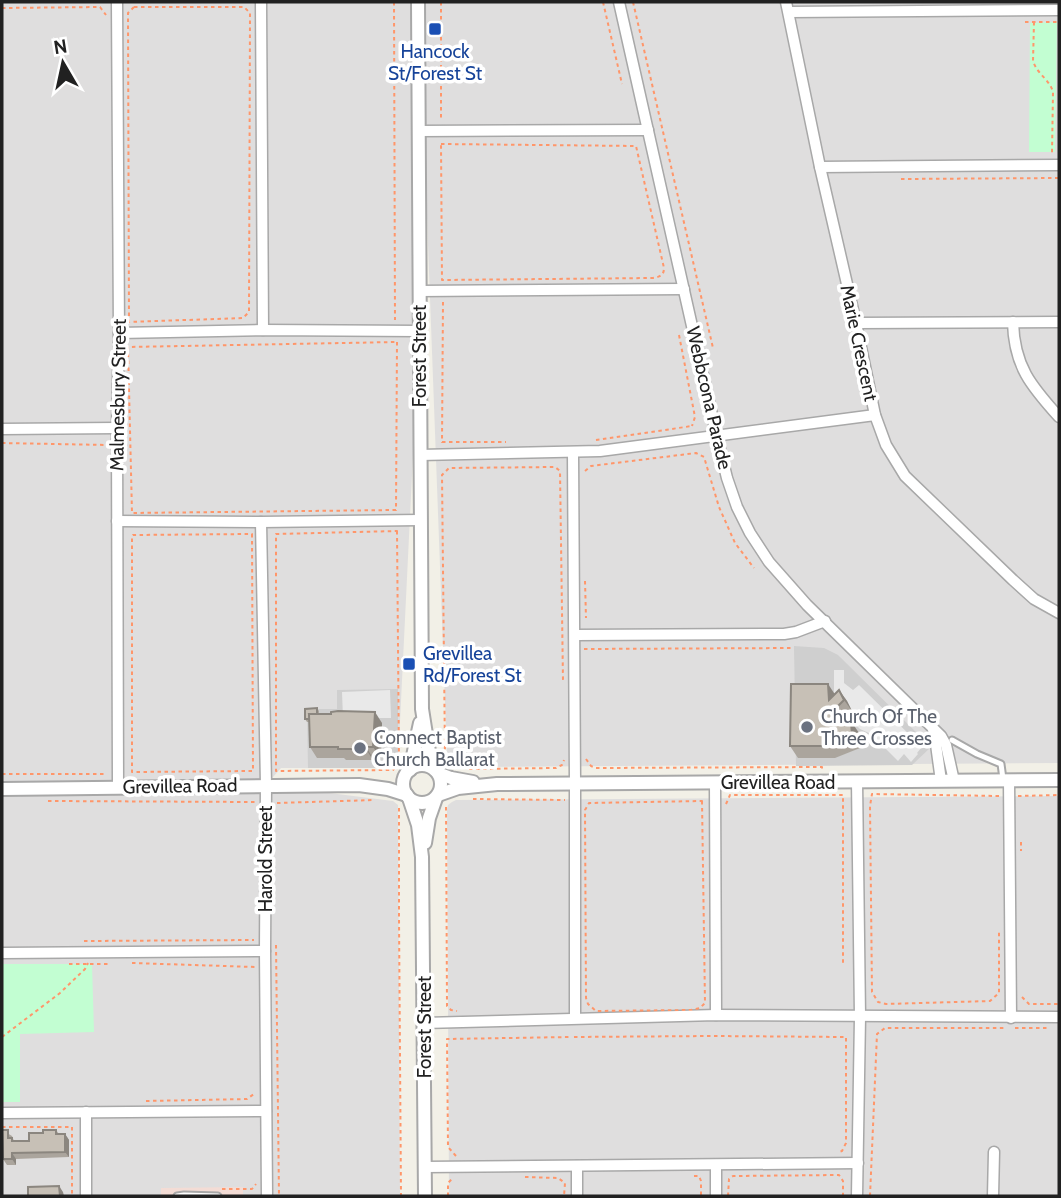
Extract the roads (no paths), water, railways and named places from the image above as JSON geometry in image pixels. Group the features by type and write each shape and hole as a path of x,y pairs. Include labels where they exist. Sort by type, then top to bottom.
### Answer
{"street":[{"name":"Malmesbury Street","path":"117,2 118,787"},
{"path":"261,2 263,330"},
{"name":"Forest Street","path":"418,2 422,709"},
{"name":"Webbcona Parade","path":"619,2 717,437 737,507 750,533 783,579 930,726 947,781"},
{"path":"787,7 1059,10"},
{"name":"Marie Crescent","path":"787,7 875,415 886,445 905,476 1034,599 1059,613"},
{"path":"419,131 648,130"},
{"path":"820,167 1056,165"},
{"path":"419,290 684,289"},
{"path":"856,323 1059,321"},
{"path":"1013,322 1013,341 1028,381 1059,417"},
{"path":"119,332 419,331"},
{"path":"420,455 600,451 875,415"},
{"path":"2,429 117,428"},
{"path":"573,453 575,1018"},
{"path":"117,522 420,520"},
{"name":"Harold Street","path":"261,522 266,785 267,1196"},
{"path":"575,635 784,634 825,621"},
{"path":"405,799 403,786 414,754 422,709"},
{"path":"422,709 428,747 441,784 437,796"},
{"name":"Grevillea Road","path":"359,785 386,780 421,766 427,766 451,784 1059,780"},
{"path":"1006,780 1009,796 1010,1018"},
{"path":"715,782 716,1015"},
{"path":"857,782 860,1017 857,1196"},
{"name":"Grevillea Road","path":"2,789 359,785 388,789 405,799 422,803 428,802 451,784"},
{"name":"Forest Street","path":"422,857 429,818 437,796"},
{"name":"Forest Street","path":"405,799 418,825 422,857 425,1196"},
{"path":"2,953 265,951"},
{"path":"424,1023 716,1015 1059,1017"},
{"path":"2,1113 266,1111"},
{"path":"86,1112 86,1196"},
{"path":"993,1196 994,1152"},
{"path":"425,1167 858,1163"},
{"path":"716,1165 716,1196"},
{"path":"578,1166 578,1196"}],"lane":[{"path":"952,740 1001,764 1006,780"},
{"path":"177,1196 218,1196"}],"place":[{"name":"Hancock St/Forest St","path":"435,29"},
{"name":"Grevillea Rd/Forest St","path":"409,664"},
{"name":"Church Of The Three Crosses","path":"807,727"},
{"name":"Connect Baptist Church Ballarat","path":"360,748"}]}
